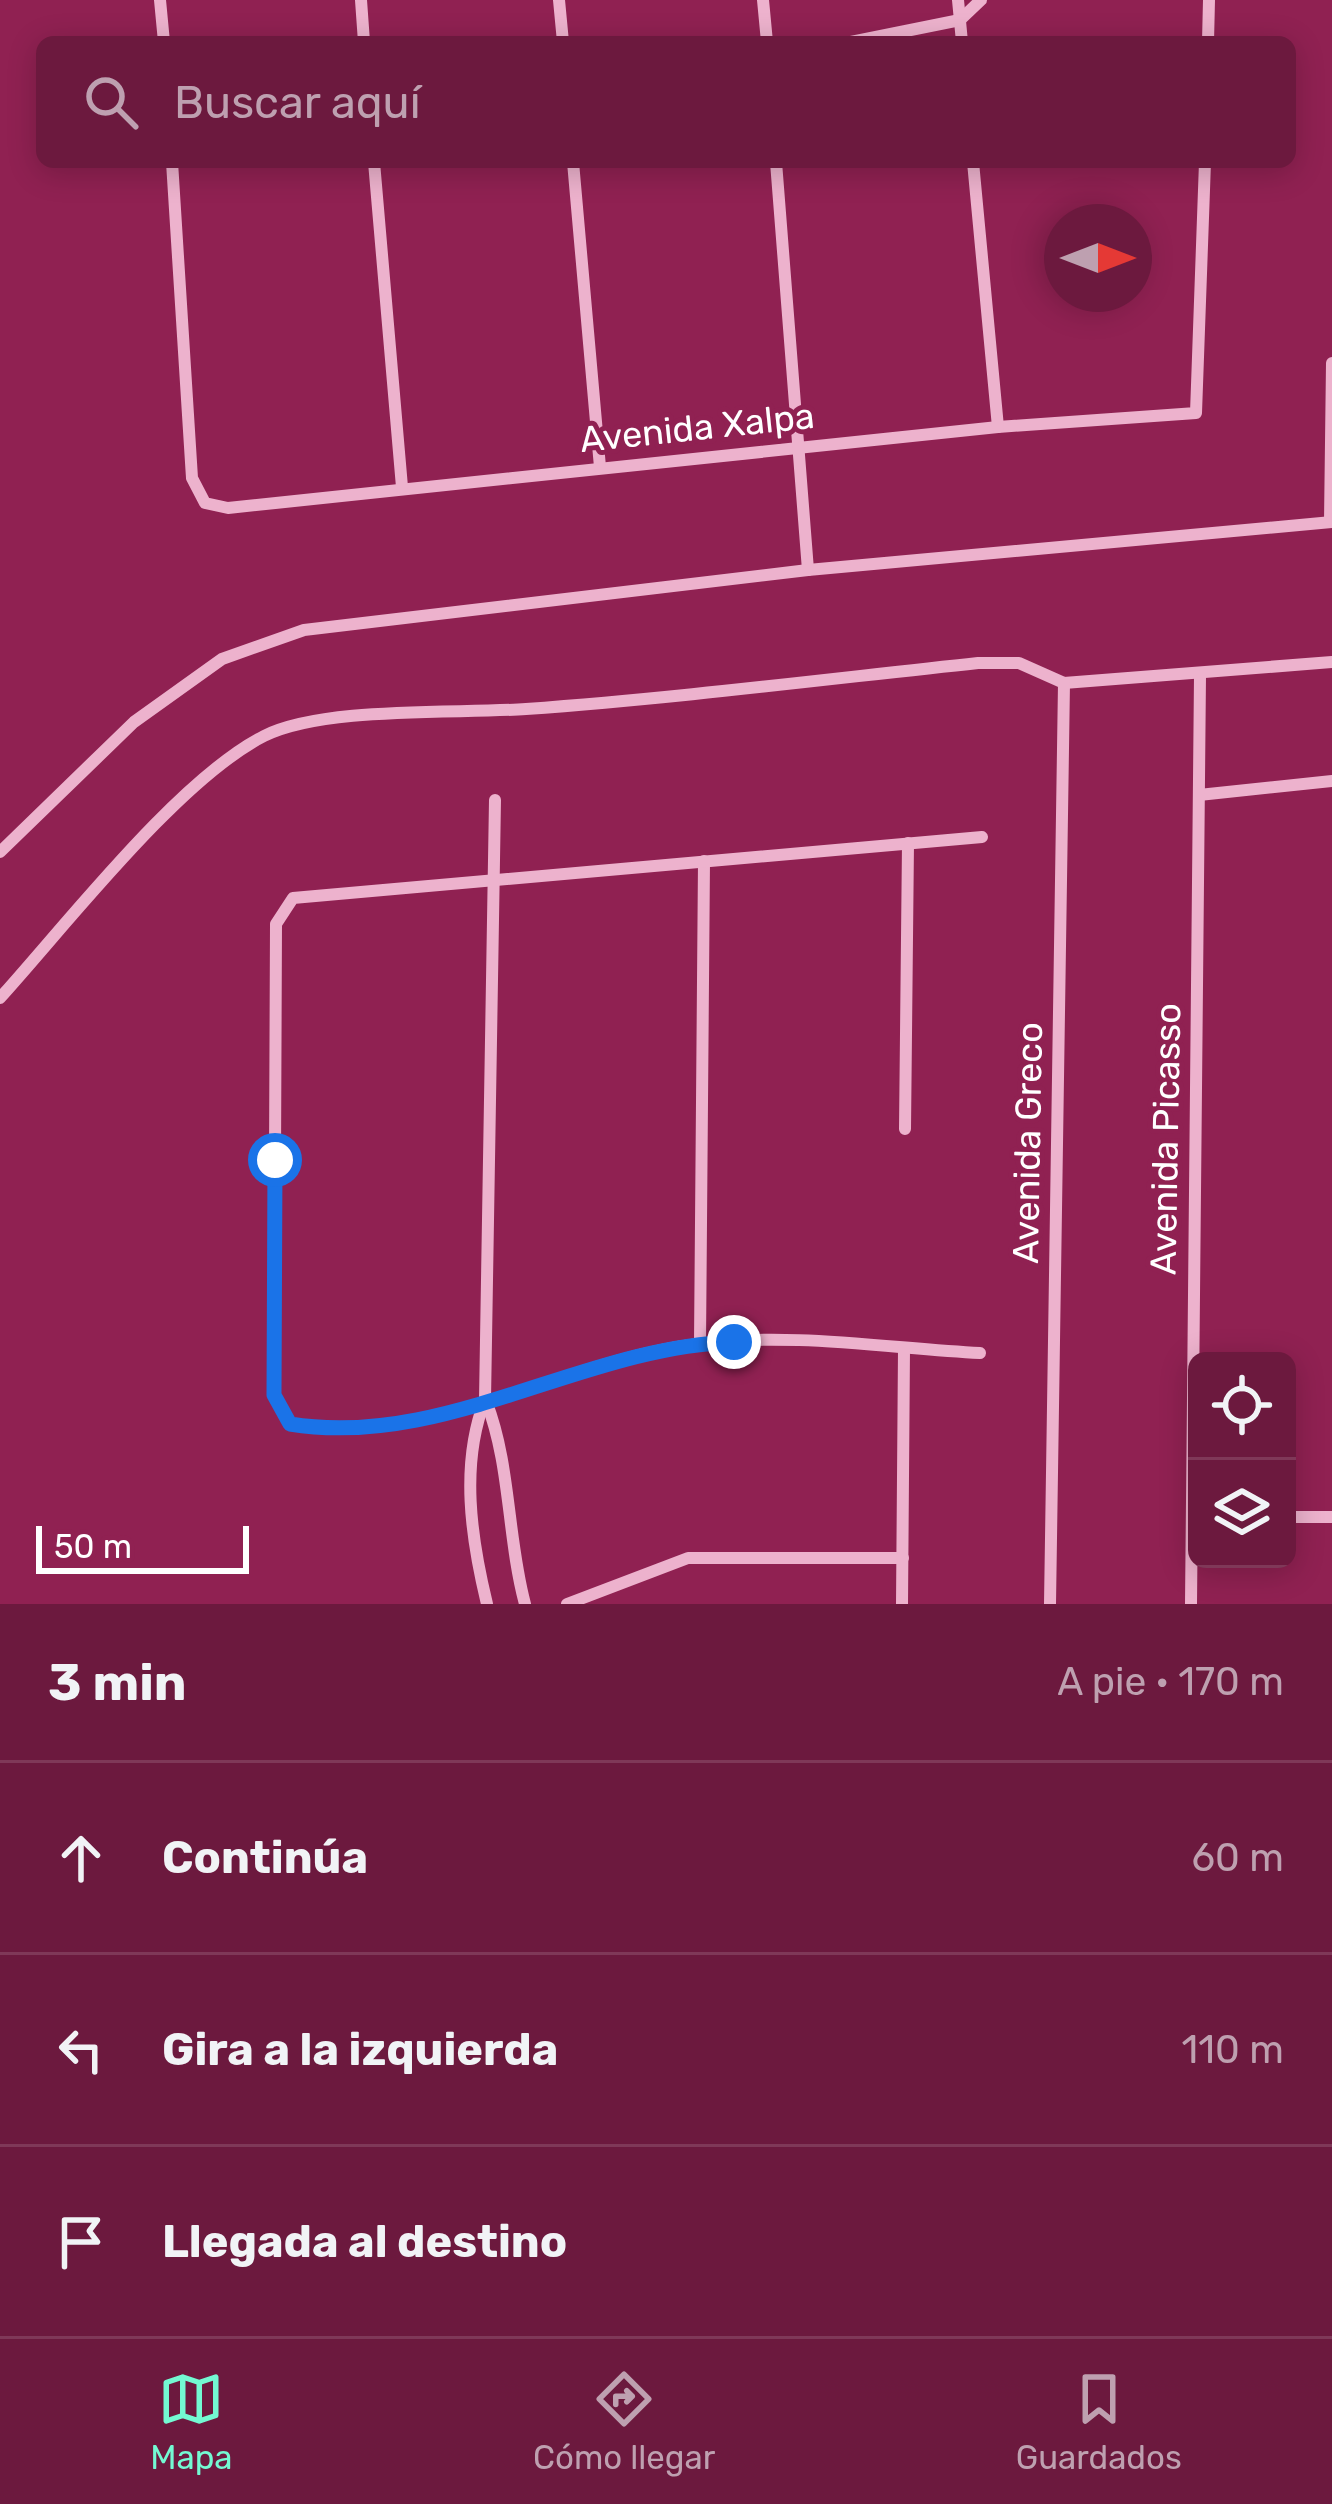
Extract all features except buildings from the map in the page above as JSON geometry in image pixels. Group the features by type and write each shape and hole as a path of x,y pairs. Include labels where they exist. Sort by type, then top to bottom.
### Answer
{"street":[{"path":"160,0 163,36"},
{"path":"361,0 364,36"},
{"path":"559,0 562,36"},
{"path":"763,0 766,36"},
{"path":"958,0 961,36"},
{"path":"880,36 960,20 981,0"},
{"path":"1208,36 1209,0"},
{"name":"Avenida Xalpa","path":"172,168 192,478 205,503 228,508 600,466 1196,413 1205,168"},
{"path":"375,168 402,487"},
{"path":"574,168 600,466"},
{"path":"776,168 808,570"},
{"path":"974,168 998,427"},
{"path":"0,852 152,710 222,659 304,630 808,570 1331,522 1332,363"},
{"path":"0,998 140,843 230,756 269,734 316,721 528,709 979,663 1018,663 1064,683 1200,676 1332,662"},
{"name":"Avenida Picasso","path":"1194,1460 1200,676"},
{"name":"Avenida Greco","path":"1050,1604 1064,683"},
{"path":"1199,795 1332,781"},
{"path":"487,1604 472,1518 471,1436 485,1400 495,800"},
{"path":"980,1353 700,1343 609,1361 400,1426 290,1424 274,1395 276,924 293,898 982,837"},
{"path":"905,1129 908,843"},
{"path":"700,1343 704,861"},
{"path":"902,1604 904,1348"},
{"path":"485,1400 500,1436 513,1558 526,1604"},
{"path":"1296,1517 1332,1517"},
{"path":"567,1604 688,1558 902,1558"},
{"name":"Avenida Picasso","path":"1190,1604 1192,1568"}],"route":[{"path":"275,1160 274,1395 290,1424 400,1426 609,1361 700,1343 734,1342"}]}
